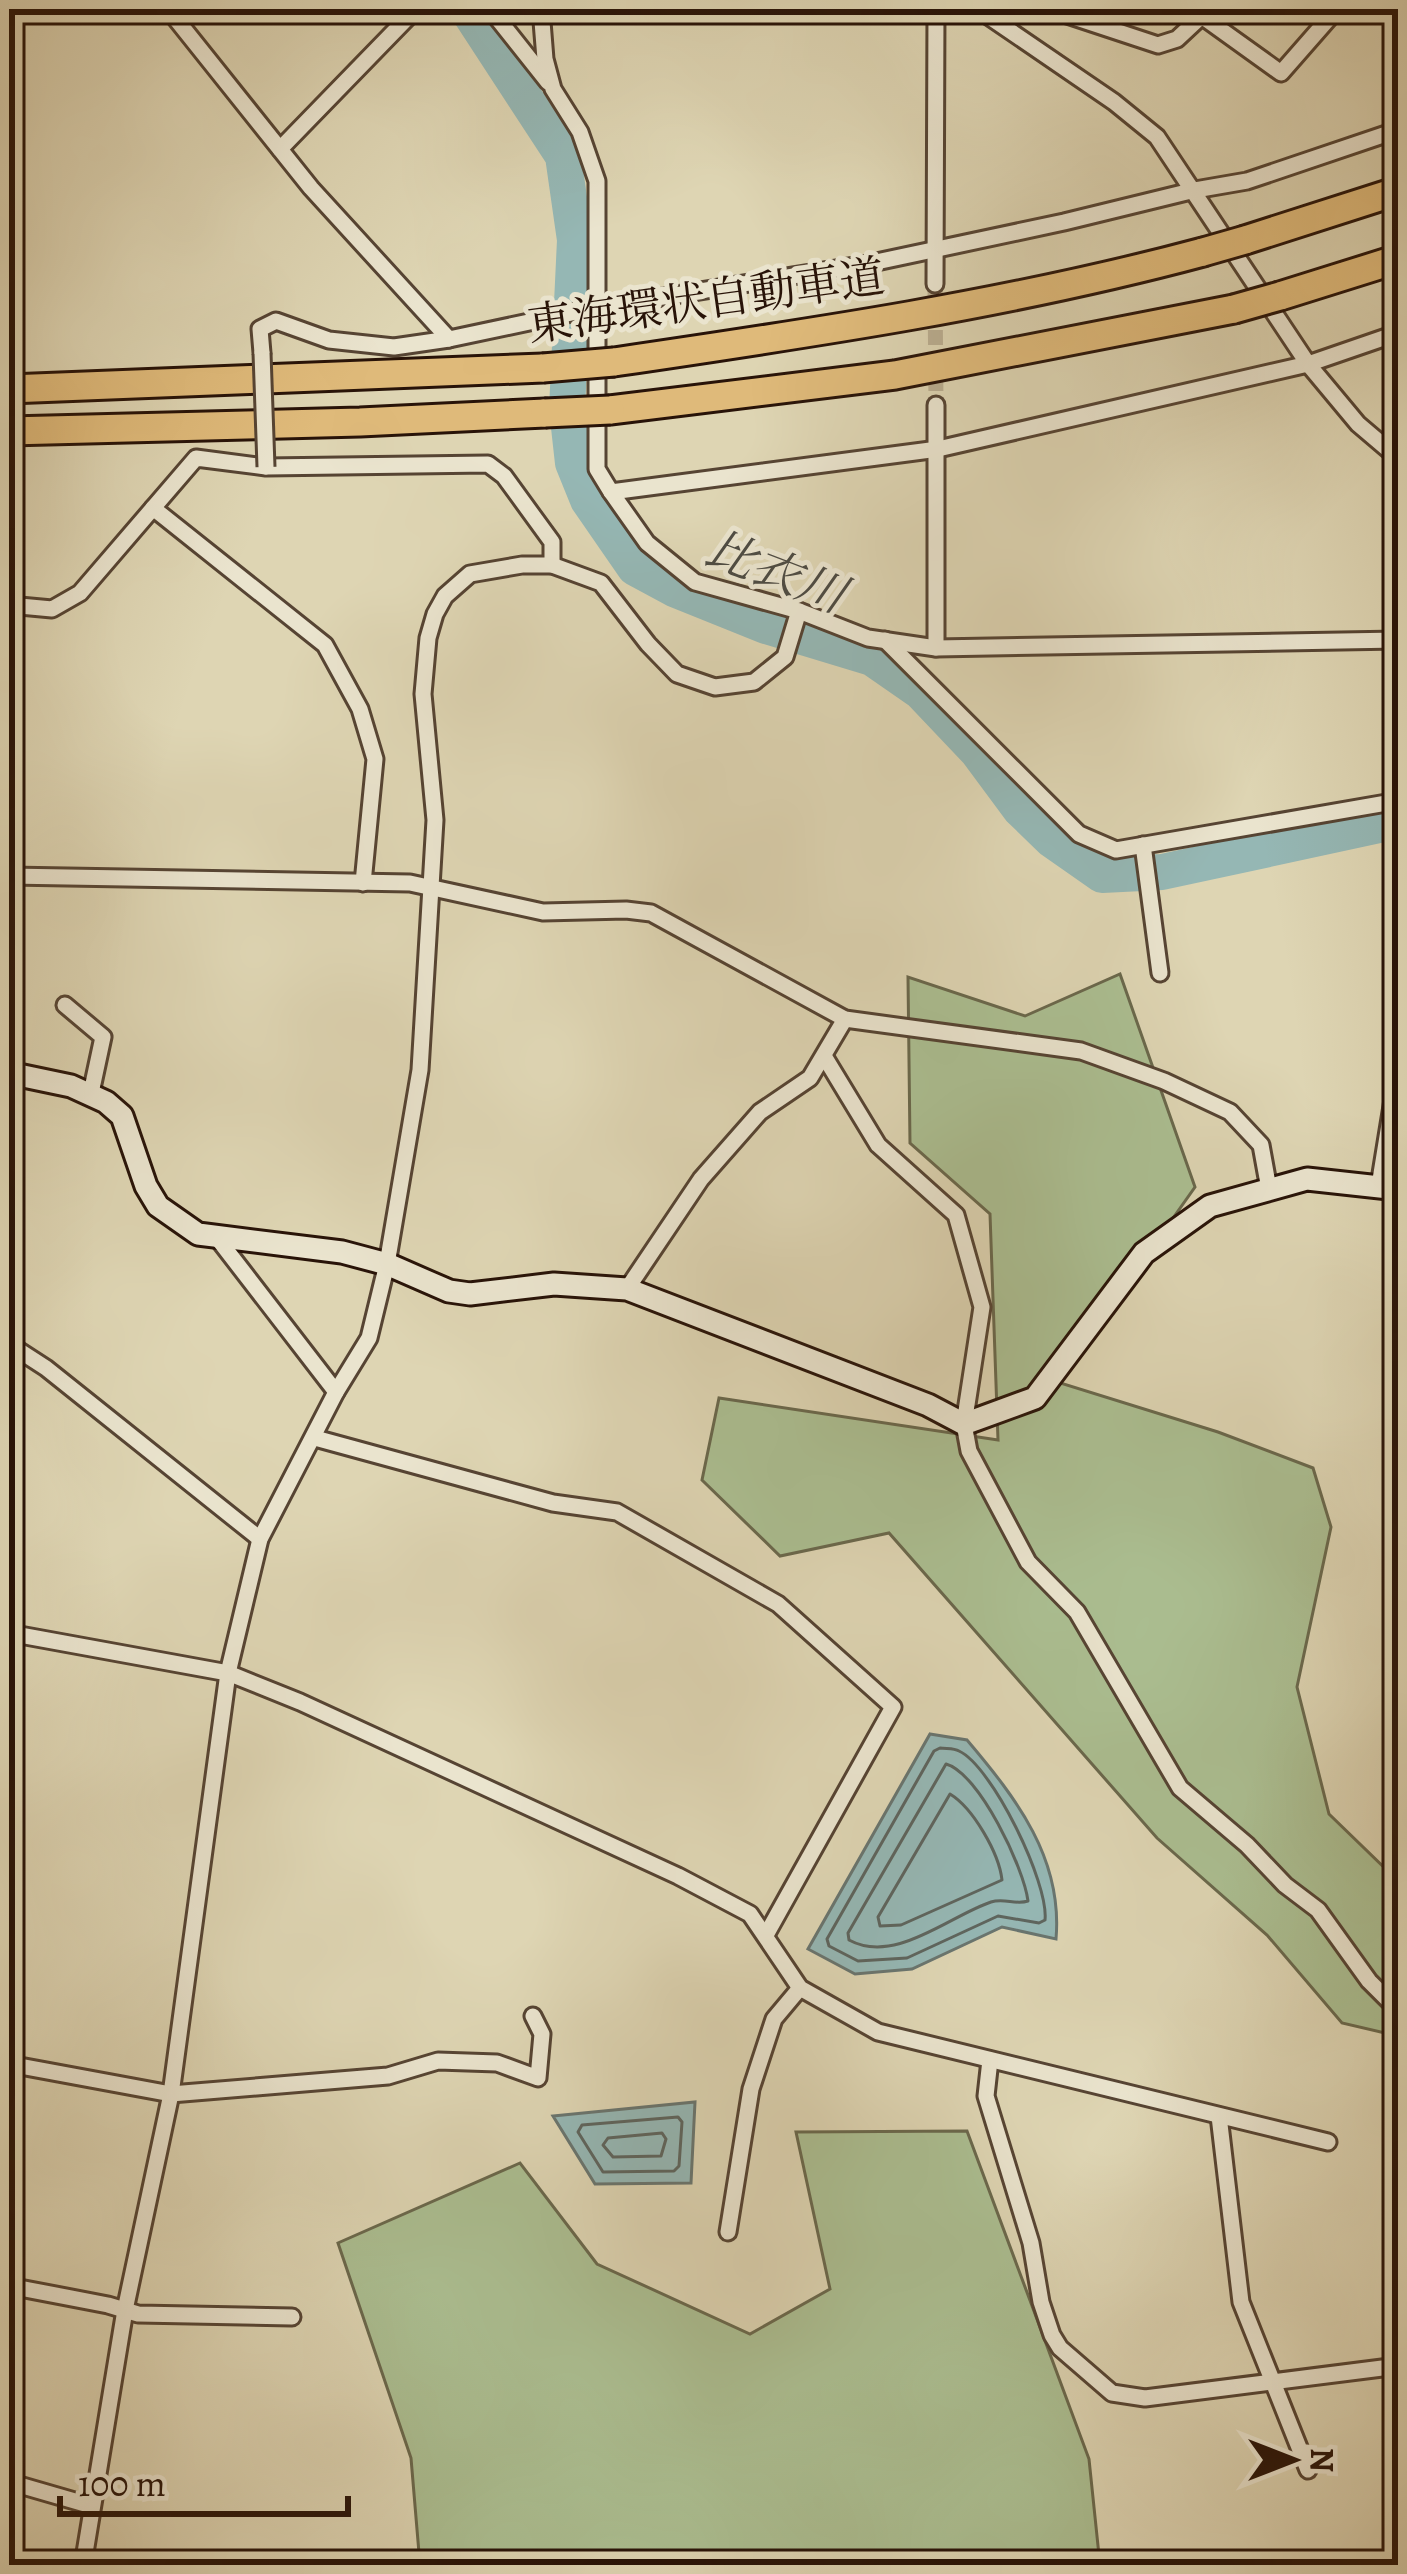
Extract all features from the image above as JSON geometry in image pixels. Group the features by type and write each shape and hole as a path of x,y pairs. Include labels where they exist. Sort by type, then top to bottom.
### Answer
{"highway":[{"name":"東海環状自動車道","path":"9,389 614,362 867,325 1031,293 1203,252 1398,191"},
{"name":"東海環状自動車道","path":"9,431 610,410 895,375 1234,309 1398,259"}],"street":[{"path":"168,9 280,149 449,339"},
{"path":"280,149 416,9"},
{"path":"490,9 553,89 580,132 597,181 597,469 646,544 695,582 799,611 868,638 936,648 1398,640"},
{"path":"542,9 545,59 553,89"},
{"path":"935,284 936,9"},
{"path":"978,9 1157,137 1308,364 1358,424 1398,458"},
{"path":"1049,9 1158,45 1177,38 1206,13 1281,73 1337,9"},
{"path":"266,467 260,328 276,321 329,340 394,346 449,339 596,308 934,250 1247,181 1398,130"},
{"path":"611,492 938,448 1308,364 1398,333"},
{"path":"936,405 936,648"},
{"path":"9,605 52,609 80,593 196,458 266,467 488,464 504,476 552,542 552,566"},
{"path":"153,508 326,645 360,709 375,760 363,883"},
{"path":"82,2565 125,2310 171,2094 228,1673 260,1539 336,1392 370,1338 387,1264 420,1070 435,820 424,694 428,638 435,614 456,583 470,574 522,565 552,566 601,583 677,674 715,686 754,682 785,657 799,611"},
{"path":"885,640 1079,834 1116,850 1398,801"},
{"path":"1143,845 1160,973"},
{"path":"9,876 410,883 543,912 651,913 844,1019 1081,1051 1164,1081 1230,1112 1261,1145 1269,1189"},
{"path":"65,1005 103,1037 91,1093"},
{"path":"627,1289 727,1148 760,1112 800,1088 844,1019"},
{"path":"824,1056 878,1145 956,1215 982,1307 964,1424 969,1451 1028,1562 1077,1612 1180,1788 1318,1910 1369,1982 1398,2009"},
{"path":"9,1073 91,1093 122,1116 146,1186 158,1206 198,1234 303,1245 387,1264 422,1282 470,1294 554,1284 627,1289 928,1405 964,1424 1035,1398 1144,1253 1210,1206 1307,1179 1389,1188 1398,1069"},
{"path":"218,1238 336,1392"},
{"path":"9,1344 46,1368 260,1539"},
{"path":"314,1438 553,1503 617,1512 778,1604 893,1707 766,1935"},
{"path":"9,1633 228,1673 679,1876 750,1914 800,1988 878,2032 1328,2142"},
{"path":"728,2232 751,2089 774,2019 800,1988"},
{"path":"9,2063 171,2094 388,2076 437,2062 496,2063 538,2078 542,2034 533,2016"},
{"path":"990,2060 986,2096 1030,2243 1045,2319 1060,2348 1112,2393 1145,2398 1398,2366"},
{"path":"1219,2116 1241,2302 1308,2470"},
{"path":"9,2286 138,2314 292,2317"},
{"path":"9,2482 92,2506"}],"green space":[{"path":"1120,974 1195,1187 1057,1382 1218,1432 1313,1468 1331,1527 1297,1687 1329,1814 1398,1881 1398,2036 1342,2023 1267,1935 1157,1838 889,1533 780,1556 702,1480 719,1398 998,1440 990,1214 910,1143 908,977 1025,1016"},
{"path":"967,2131 1089,2459 1100,2565 420,2565 411,2458 338,2243 520,2163 597,2264 750,2334 830,2289 796,2132"}],"water":[{"path":"930,1734 967,1740 1019,1808 1052,1882 1056,1939 1002,1927 912,1969 855,1974 808,1949"},
{"path":"695,2102 691,2183 595,2184 553,2116"}],"waterway":[{"name":"比衣川","path":"467,9 563,156 575,240 567,409 573,463 588,500 635,568 766,626 872,658 921,692 977,751 1020,809 1052,840 1102,875 1162,872 1398,821"}],"tunnel":[{"path":"935,284 936,405"}]}
